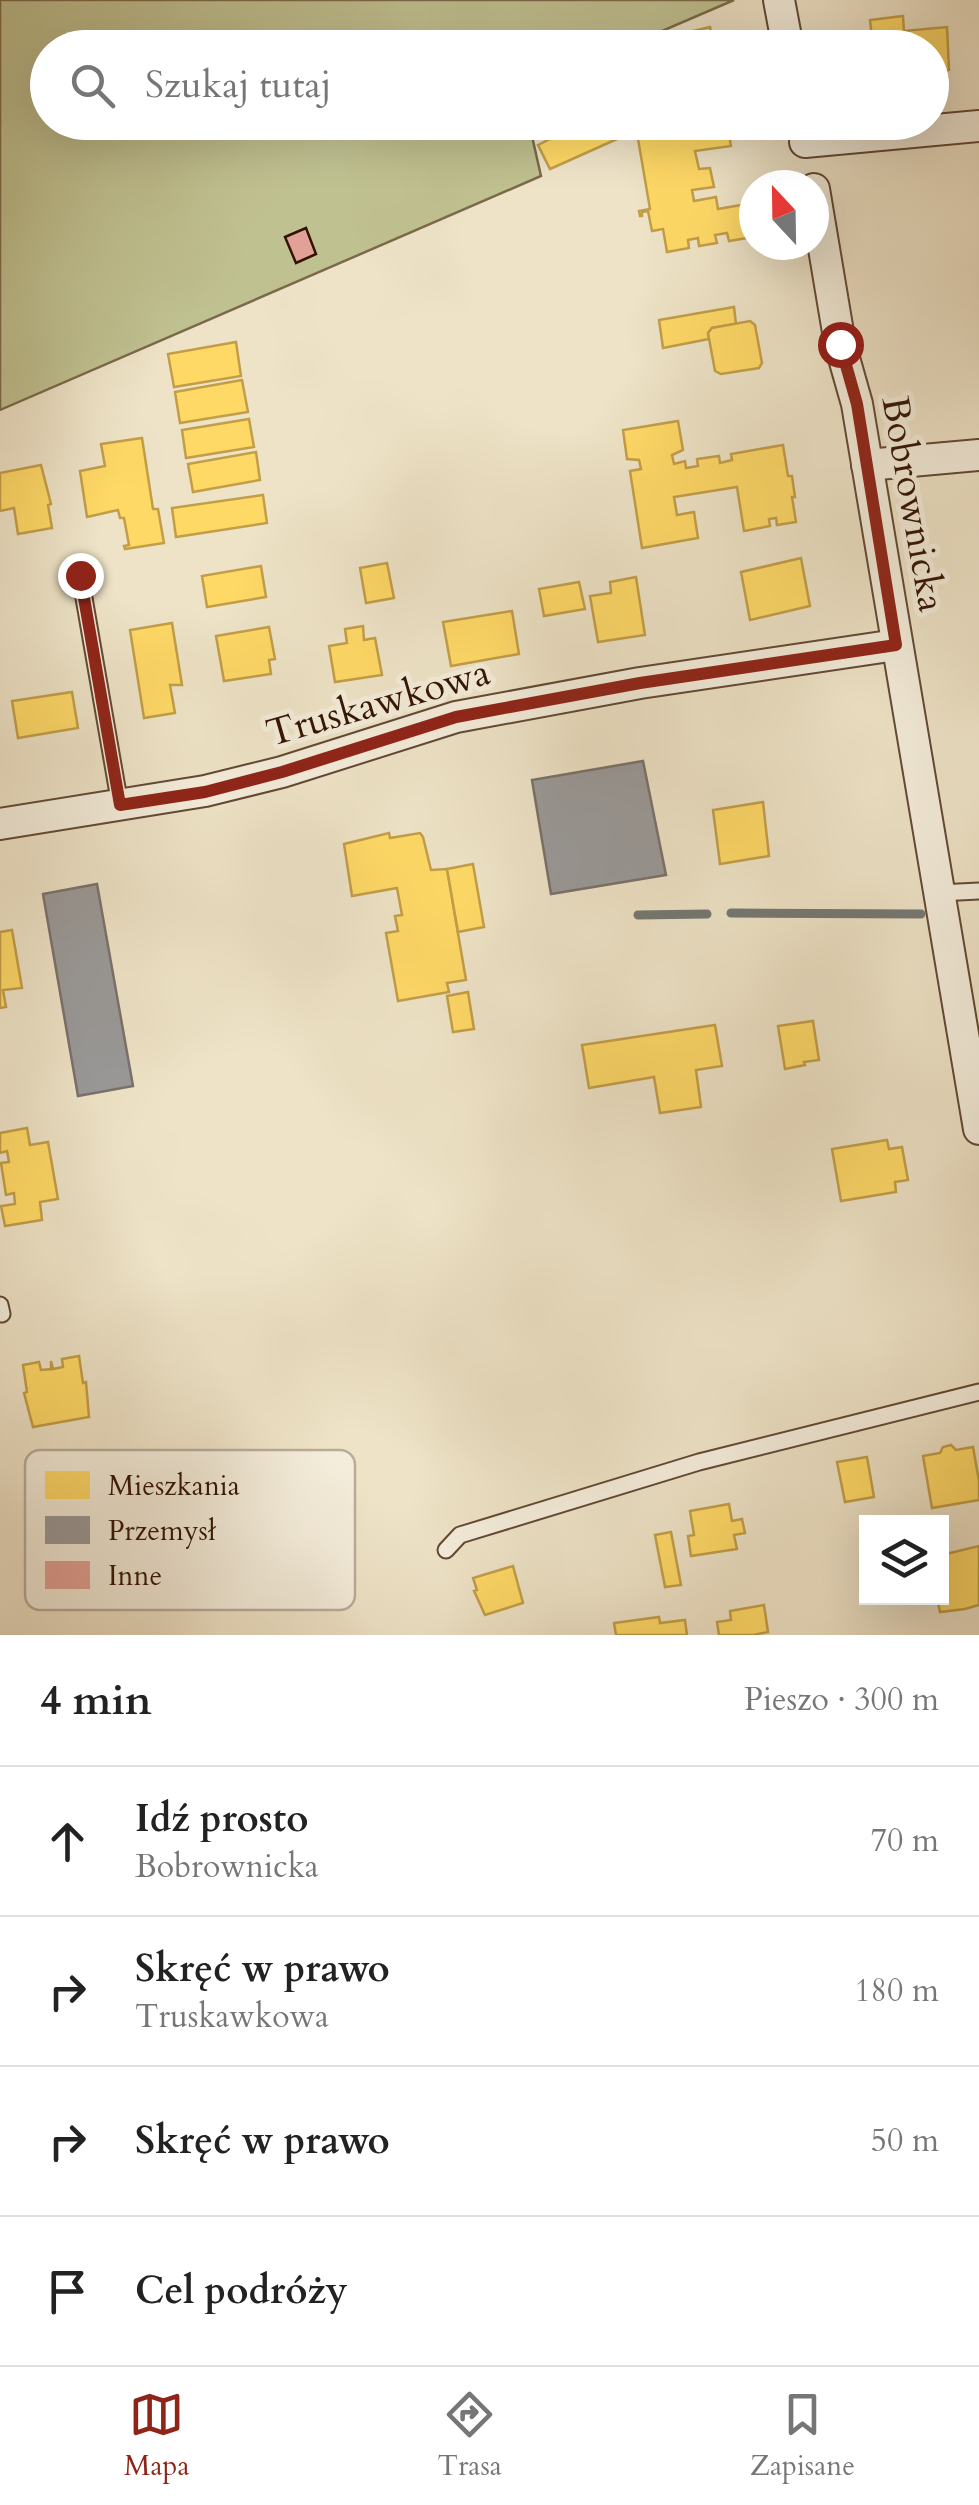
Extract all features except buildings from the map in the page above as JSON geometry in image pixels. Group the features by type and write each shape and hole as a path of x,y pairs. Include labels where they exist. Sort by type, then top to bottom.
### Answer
{"street":[{"path":"780,0 785,30"},
{"path":"949,127 979,126"},
{"name":"Bobrownicka","path":"805,140 811,170"},
{"name":"Bobrownicka","path":"826,260 840,344 857,404 979,1129"},
{"path":"867,465 979,455"},
{"name":"Truskawkowa","path":"0,824 205,792 456,717 640,683 896,645"}],"lane":[{"path":"80,575 120,805"},
{"path":"939,893 979,890"},
{"path":"446,1550 460,1535 699,1462 979,1392"}],"green space":[{"path":"0,0 734,0 664,30 30,30 30,140 533,140 541,176 0,410"}],"waterway":[{"path":"731,913 921,914"},
{"path":"638,915 707,914"}],"route":[{"path":"80,575 120,805 205,792 282,772 456,717 640,683 896,645 857,404 840,344"}]}
